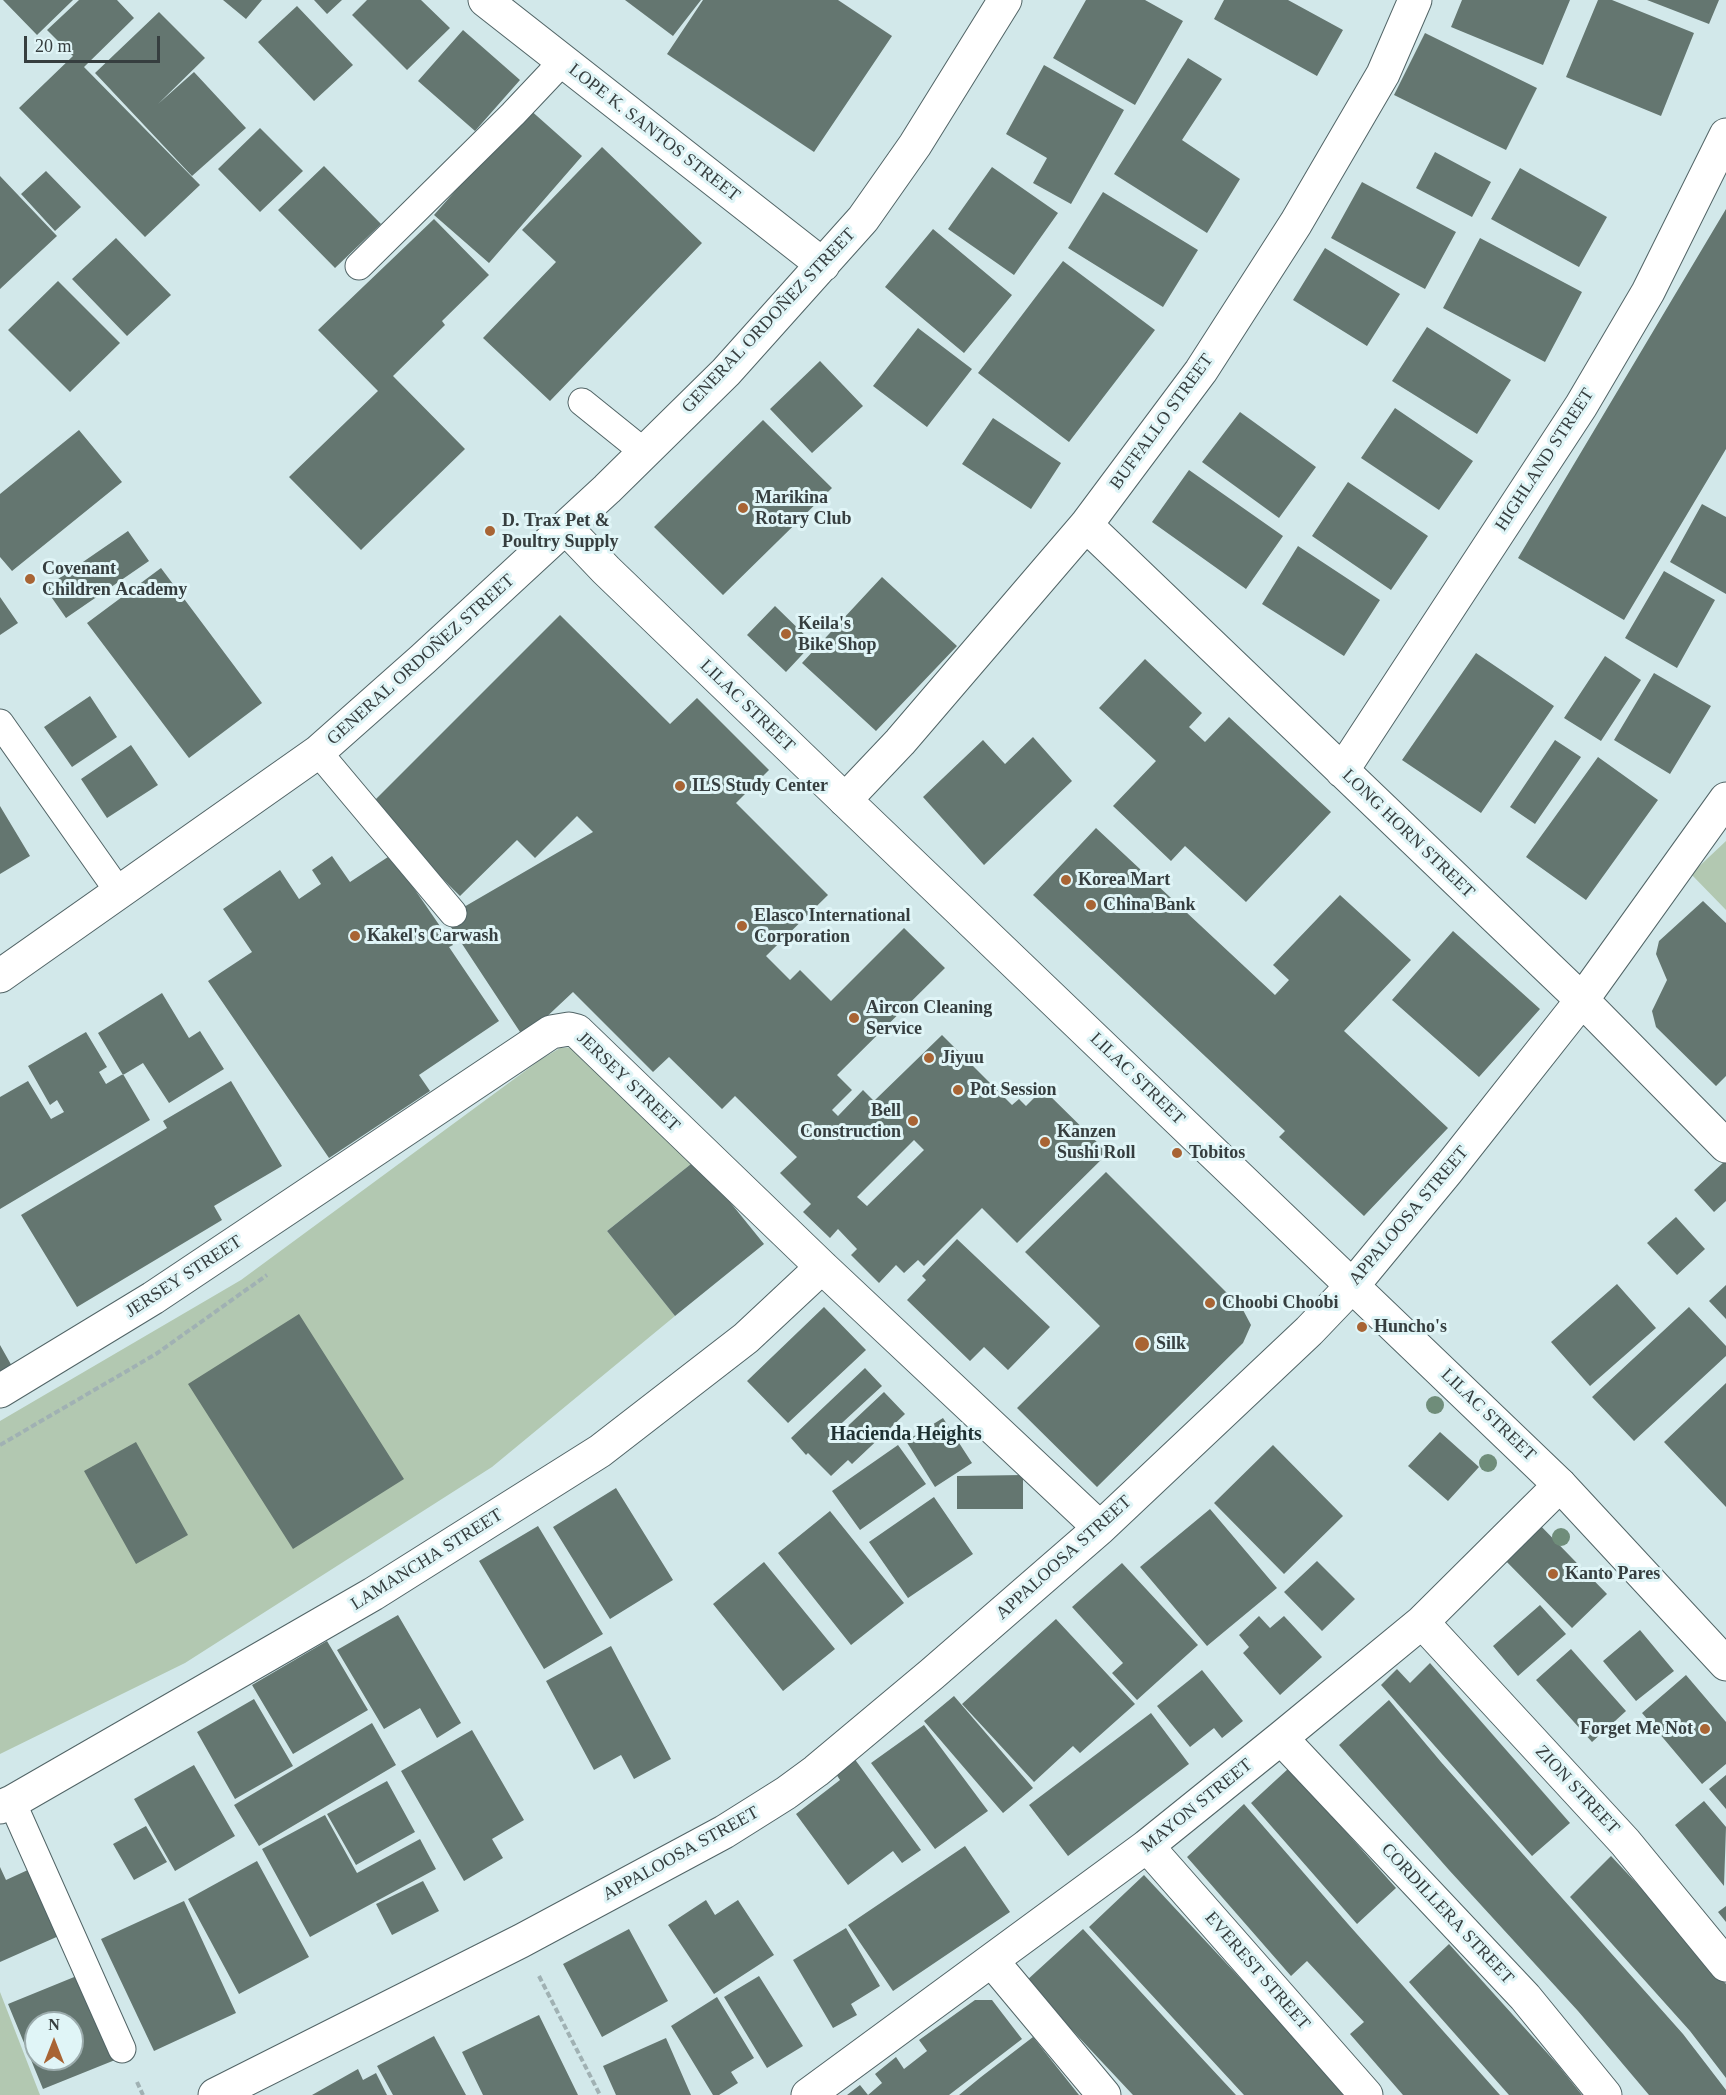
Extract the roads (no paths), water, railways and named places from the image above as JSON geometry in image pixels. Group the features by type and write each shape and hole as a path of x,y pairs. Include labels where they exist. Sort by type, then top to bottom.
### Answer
{"street":[{"name":"LOPE K. SANTOS STREET","path":"485,0 823,266"},
{"name":"GENERAL ORDOÑEZ STREET","path":"0,976 318,752 423,660 566,528 726,372 863,219 915,145 1005,0"},
{"name":"BUFFALLO STREET","path":"845,800 900,742 1086,525 1201,371 1296,223 1383,74 1415,0"},
{"name":"HIGHLAND STREET","path":"1342,771 1581,406 1648,292 1726,135"},
{"name":"LONG HORN STREET","path":"1086,525 1582,1000 1726,1146"},
{"name":"LILAC STREET","path":"566,528 606,570 1560,1485 1726,1664"},
{"name":"APPALOOSA STREET","path":"215,2095 521,1941 724,1833 816,1771 932,1674 1100,1528 1309,1331 1353,1285 1447,1171 1582,1000 1726,798"},
{"name":"JERSEY STREET","path":"0,1391 153,1298 547,1027 569,1029 577,1031 822,1268 1100,1528"},
{"name":"LAMANCHA STREET","path":"6,1805 373,1594 600,1450 746,1338 822,1268"},
{"name":"MAYON STREET","path":"808,2095 1147,1846 1281,1738 1422,1622 1560,1485"},
{"name":"ZION STREET","path":"1422,1622 1625,1842 1726,1965"},
{"name":"CORDILLERA STREET","path":"1281,1738 1525,1997 1605,2095"},
{"name":"EVEREST STREET","path":"1147,1846 1366,2095"},
{"path":"992,1961 1104,2095"}],"lane":[{"path":"359,266 513,114 563,61"},
{"path":"582,402 644,452"},
{"path":"0,723 119,892"},
{"path":"318,752 453,913"},
{"path":"6,1805 122,2049"}],"place":[{"name":"Marikina Rotary Club","path":"743,508"},
{"name":"D. Trax Pet & Poultry Supply","path":"490,531"},
{"name":"Covenant Children Academy","path":"30,579"},
{"name":"Keila's Bike Shop","path":"786,634"},
{"name":"ILS Study Center","path":"680,786"},
{"name":"Korea Mart","path":"1066,880"},
{"name":"China Bank","path":"1091,905"},
{"name":"Elasco International Corporation","path":"742,926"},
{"name":"Kakel's Carwash","path":"355,936"},
{"name":"Aircon Cleaning Service","path":"854,1018"},
{"name":"Jiyuu","path":"929,1058"},
{"name":"Pot Session","path":"958,1090"},
{"name":"Bell Construction","path":"913,1121"},
{"name":"Kanzen Sushi Roll","path":"1045,1142"},
{"name":"Tobitos","path":"1177,1153"},
{"name":"Choobi Choobi","path":"1210,1303"},
{"name":"Huncho's","path":"1362,1327"},
{"name":"Silk","path":"1142,1344"},
{"name":"Kanto Pares","path":"1553,1574"},
{"name":"Forget Me Not","path":"1705,1729"}],"district":[{"name":"Hacienda Heights","path":"906,1435"}]}
